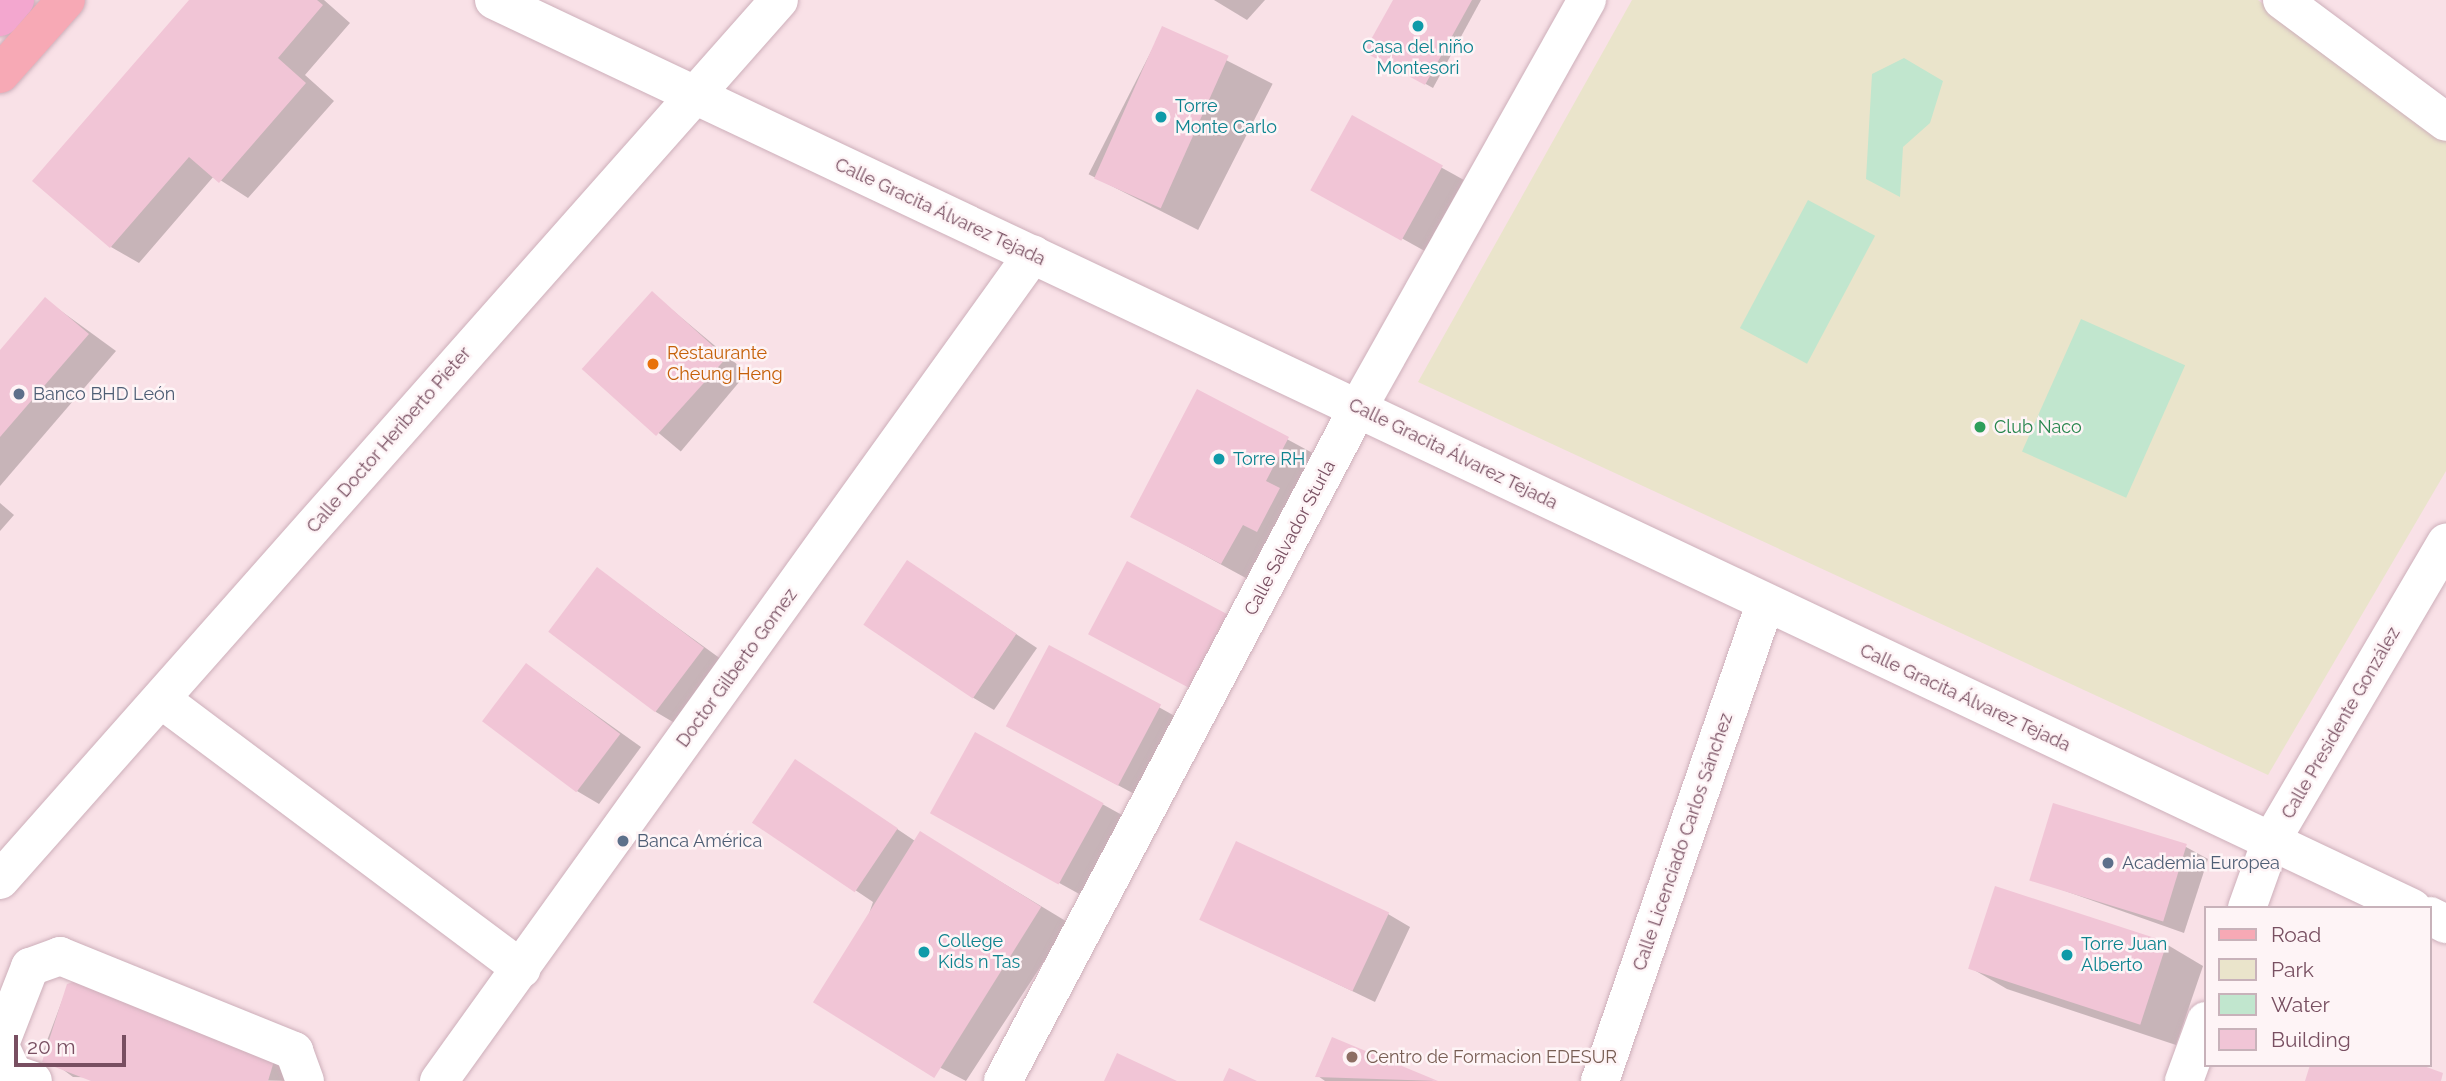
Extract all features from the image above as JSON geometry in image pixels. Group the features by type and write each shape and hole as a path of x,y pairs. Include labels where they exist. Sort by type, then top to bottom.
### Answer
{"highway":[{"path":"0,18 15,0"}],"main road":[{"path":"0,74 66,0"}],"street":[{"name":"Calle Gracita Álvarez Tejada","path":"494,0 692,97 1033,254 1765,604 2408,906"},
{"name":"Calle Doctor Heriberto Pieter","path":"0,880 779,0"},
{"name":"Calle Salvador Sturla","path":"1003,1081 1358,408 1587,0"},
{"path":"2282,0 2446,122"},
{"name":"Doctor Gilberto Gomez","path":"439,1081 1033,254"},
{"name":"Calle Presidente González","path":"2248,906 2272,841 2446,543"},
{"name":"Calle Licenciado Carlos Sánchez","path":"1600,1081 1765,604"},
{"path":"162,700 522,968"},
{"path":"33,1081 13,1074 0,1045 30,967 60,956 294,1051 305,1081"},
{"path":"2184,1081 2204,1026"}],"shaded area":[{"path":"0,0 2446,0 2446,1081 0,1081"}],"green space":[{"name":"Club Naco","path":"1632,0 2258,0 2446,140 2446,471 2268,775 1418,382"}],"water":[{"path":"1904,58 1943,81 1930,123 1903,147 1900,197 1866,179 1872,74"},
{"path":"1808,200 1875,236 1807,364 1740,328"},
{"path":"2081,319 2185,365 2126,498 2022,451"}],"building":[{"path":"189,0 317,0 323,5 278,58 306,83 219,183 189,157 110,248 32,181"},
{"name":"Casa del niño Montesori","path":"1393,0 1472,0 1425,85 1364,52"},
{"name":"Torre Monte Carlo","path":"1162,26 1229,56 1161,208 1094,179"},
{"path":"1352,115 1443,165 1401,241 1310,190"},
{"name":"Restaurante Cheung Heng","path":"652,291 726,358 656,436 582,369"},
{"name":"Banco BHD León","path":"45,297 89,334 0,437 0,350"},
{"name":"Torre RH","path":"1197,389 1289,437 1266,481 1280,488 1257,532 1243,525 1221,564 1130,517"},
{"path":"907,560 1016,634 973,698 863,625"},
{"path":"1127,561 1233,617 1194,691 1088,634"},
{"path":"597,567 704,648 655,712 548,632"},
{"path":"1049,645 1161,705 1118,786 1006,726"},
{"path":"526,663 620,734 576,792 482,721"},
{"path":"975,732 1104,803 1058,885 930,813"},
{"path":"795,759 898,828 855,892 752,823"},
{"name":"Academia Europea","path":"2053,803 2187,844 2163,921 2029,880"},
{"name":"College Kids n Tas","path":"920,831 1041,907 934,1078 813,1002"},
{"path":"1236,841 1389,912 1352,991 1199,920"},
{"name":"Torre Juan Alberto","path":"1995,886 2167,942 2140,1025 1968,969"},
{"path":"76,981 275,1058 268,1081 91,1081 42,1062 67,984"},
{"name":"Centro de Formacion EDESUR","path":"1332,1037 1438,1081 1315,1077"},
{"path":"1117,1053 1177,1081 1104,1081"},
{"path":"2309,1067 2426,1067 2443,1073 2441,1081 2305,1081"},
{"path":"1229,1068 1257,1081 1223,1081"}],"place":[{"name":"Casa del niño Montesori","path":"1418,26"},
{"name":"Torre Monte Carlo","path":"1161,117"},
{"name":"Restaurante Cheung Heng","path":"653,364"},
{"name":"Banco BHD León","path":"19,394"},
{"name":"Club Naco","path":"1980,427"},
{"name":"Torre RH","path":"1219,459"},
{"name":"Banca América","path":"623,841"},
{"name":"Academia Europea","path":"2108,863"},
{"name":"College Kids n Tas","path":"924,952"},
{"name":"Torre Juan Alberto","path":"2067,955"},
{"name":"Centro de Formacion EDESUR","path":"1352,1057"}]}
